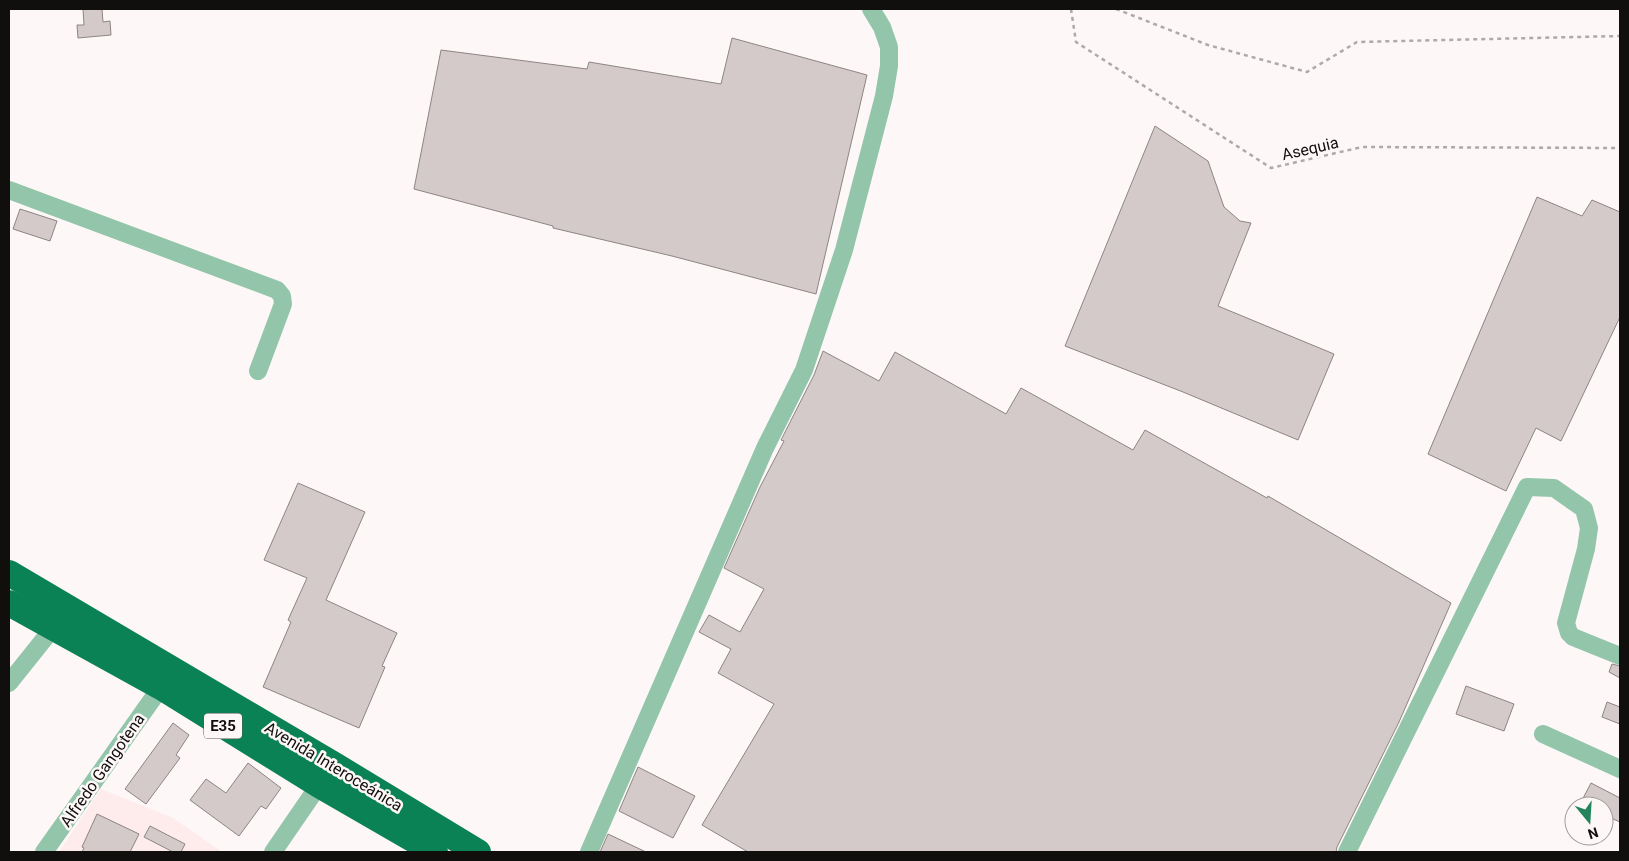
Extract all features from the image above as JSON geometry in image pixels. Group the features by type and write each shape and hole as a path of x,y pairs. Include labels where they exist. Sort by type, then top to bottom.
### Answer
{"highway":[{"name":"Avenida Interoceánica","path":"9,573 478,852"},
{"name":"Avenida Interoceánica","path":"9,603 161,687 319,785 435,852"}],"street":[{"path":"589,852 765,448 804,370 844,250 884,96 890,47 882,27 871,9"},
{"path":"9,190 277,290 282,296 283,304 258,371"},
{"path":"1347,852 1527,487 1554,488 1584,509 1589,528 1566,623 1567,629 1573,637 1620,656"},
{"path":"9,684 53,628"},
{"name":"Alfredo Gangotena","path":"44,852 161,687"},
{"path":"1542,734 1620,768"},
{"path":"273,852 319,785"}],"path":[{"name":"Asequia","path":"1071,9 1076,42 1271,168 1362,147 1620,148"},
{"path":"1116,9 1208,45 1307,72 1357,42 1620,36"}],"shaded area":[{"path":"101,789 173,818 222,852 59,852"}],"building":[{"path":"83,9 102,9 103,22 110,21 111,35 78,38 77,25 84,25"},
{"path":"732,38 867,75 816,294 672,256 553,228 553,226 414,189 441,50 587,69 589,62 721,84"},
{"path":"1155,126 1208,161 1224,207 1240,221 1251,223 1218,306 1334,354 1298,440 1065,346"},
{"path":"1537,197 1582,216 1592,200 1620,212 1620,317 1561,441 1536,428 1506,491 1428,454"},
{"path":"20,209 57,221 50,241 13,229"},
{"path":"823,351 879,381 895,352 1006,414 1021,388 1133,450 1145,430 1267,498 1268,496 1451,603 1399,722 1336,852 748,852 702,825 774,704 718,673 731,649 699,632 709,615 740,632 764,589 724,568 760,487 784,441 781,440 814,375"},
{"path":"298,483 365,512 326,600 397,633 382,666 385,667 359,728 263,687 291,622 288,620 307,578 264,560"},
{"path":"1612,664 1620,666 1620,678 1609,672"},
{"path":"1466,686 1514,704 1504,731 1456,714"},
{"path":"1607,702 1620,707 1620,724 1602,717"},
{"path":"173,723 189,735 176,755 180,758 146,804 125,789"},
{"path":"248,763 281,788 266,809 261,806 239,836 190,800 206,779 226,793"},
{"path":"638,767 695,796 673,838 619,811"},
{"path":"1591,783 1620,798 1620,822 1614,819 1614,796 1584,796"},
{"path":"97,814 139,834 130,852 82,852 84,848 82,847"},
{"path":"150,826 185,844 181,852 173,852 144,837"},
{"path":"608,834 646,852 600,852"}]}
